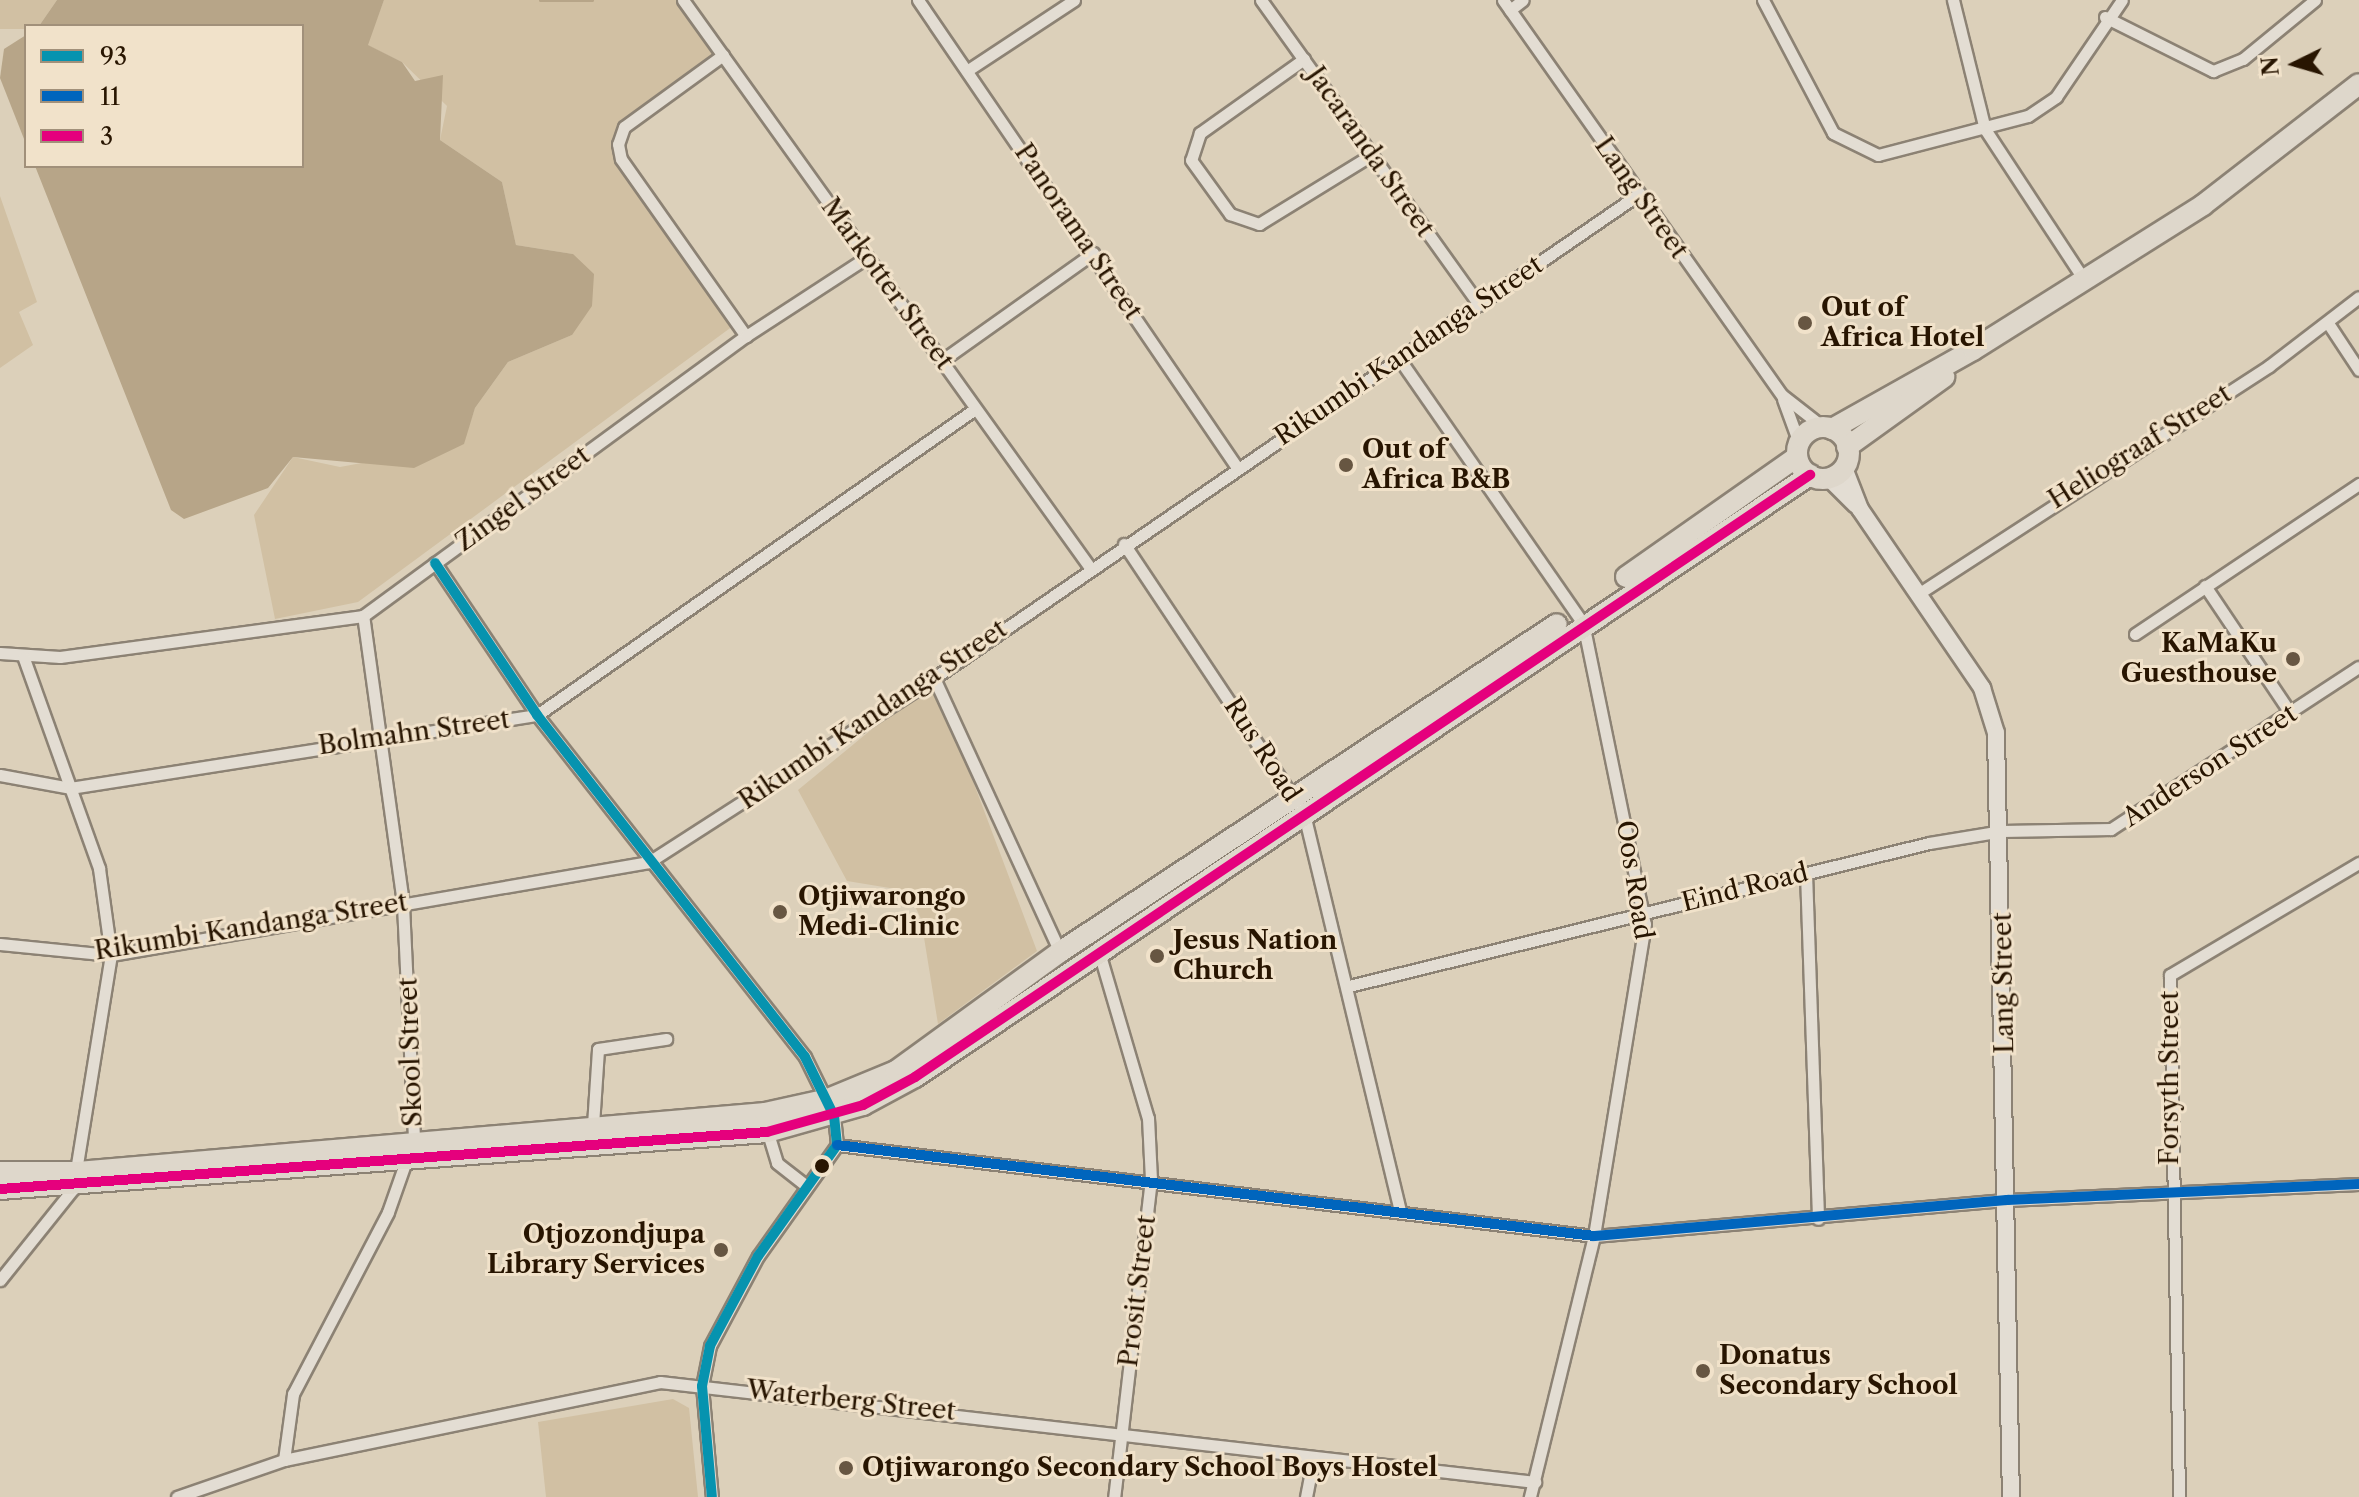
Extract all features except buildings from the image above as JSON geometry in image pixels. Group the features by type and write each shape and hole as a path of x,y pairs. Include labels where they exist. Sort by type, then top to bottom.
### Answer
{"highway":[{"path":"336,1156 412,1160 766,1122 831,1108 915,1077 1299,806 1579,618 1827,428 1973,350 2203,205 2359,84"},
{"path":"1579,618 1827,474 1847,447 1973,350"},
{"path":"1827,428 1847,447"},
{"path":"1798,450 1827,474"},
{"path":"831,1108 896,1071 1060,952 1299,806"},
{"path":"0,1189 336,1156 414,1138 593,1125 711,1126"},
{"path":"0,1172 76,1180"}],"street":[{"name":"Markotter Street","path":"683,0 944,359 975,409 1091,569"},
{"name":"Panorama Street","path":"918,0 1236,466"},
{"path":"968,70 1074,0"},
{"name":"Jacaranda Street","path":"1261,0 1479,305"},
{"path":"1507,5 1523,0"},
{"path":"1763,0 1797,76 1847,145 1898,154 2028,116 2056,97 2105,17 2122,0"},
{"path":"1953,0 1985,129 2085,281"},
{"path":"2105,17 2213,71 2243,59 2315,0"},
{"name":"Lang Street","path":"1507,5 1782,395 1827,428"},
{"path":"723,55 624,127 618,144 621,159 746,336"},
{"path":"1304,59 1200,133 1191,160 1230,214 1259,224 1371,155"},
{"name":"Rikumbi Kandanga Street","path":"0,944 111,955 649,862 934,678 1236,466 1400,360 1639,194"},
{"path":"944,359 1093,253"},
{"name":"Zingel Street","path":"0,653 24,658 363,616 746,336 867,257"},
{"name":"Heliograaf Street","path":"1918,594 2328,323 2359,297"},
{"path":"2328,323 2359,370"},
{"name":"Oos Road","path":"1400,360 1579,618 1644,914 1644,963 1594,1236 1530,1497"},
{"name":"Lang Street","path":"1782,395 1798,450"},
{"name":"Bolmahn Street","path":"0,775 70,788 537,715 975,409"},
{"name":"Lang Street","path":"1827,474 1860,509 1987,698 2002,831 2011,1497"},
{"path":"2135,634 2359,484"},
{"name":"Rus Road","path":"1124,544 1299,806 1349,986 1400,1212"},
{"path":"435,563 537,715 649,862 805,1057 831,1108 837,1145 805,1185 725,1312 702,1386 712,1497"},
{"path":"2205,586 2291,714"},
{"name":"Skool Street","path":"284,1460 293,1394 412,1160 414,1138 403,903 385,737 363,616"},
{"path":"0,1280 76,1180 111,955 99,868 24,658"},
{"name":"Anderson Street","path":"2002,831 2125,825 2359,667"},
{"path":"934,678 1060,952"},
{"name":"Eind Road","path":"1349,986 1806,873 2002,831"},
{"name":"Forsyth Street","path":"2179,1497 2171,1192 2170,975 2359,863"},
{"path":"1806,873 1818,1219"},
{"name":"Prosit Street","path":"1097,949 1116,990 1148,1118 1151,1179 1114,1497"},
{"path":"593,1125 598,1049 666,1039"},
{"path":"766,1122 777,1163 805,1185"},
{"path":"837,1145 1151,1179 1594,1236 1818,1219 2007,1200 2359,1184"},
{"name":"Waterberg Street","path":"177,1497 284,1460 635,1384 702,1386 1121,1433 1313,1460 1535,1482"},
{"path":"1306,1497 1313,1460"}],"shaded area":[{"path":"0,0 57,0 40,24 24,24 24,29 0,29"},
{"path":"57,0 384,0 368,45 402,62 415,81 443,75 440,140 502,182 516,245 573,254 594,274 592,306 572,335 508,362 475,408 464,444 414,468 293,457 268,488 184,519 171,510 36,168 304,168 304,24 40,24"},
{"path":"384,0 683,0 723,55 624,127 621,159 737,323 358,602 275,619 254,515 293,457 340,467 463,444 475,408 508,362 572,335 573,254 516,245 502,182 440,140 447,106 402,62 367,45"},
{"path":"24,36 24,139 0,78 4,49"},
{"path":"0,196 37,302 19,312 33,345 0,368"},
{"path":"934,678 1037,951 938,1024 921,919 908,891 847,881 798,790"},
{"path":"673,1399 689,1408 698,1497 546,1497 538,1422"}],"waterway":[{"path":"540,0 592,0"}],"transit line":[{"name":"3","path":"0,1189 767,1132 863,1105 915,1077 1810,475"},
{"name":"93","path":"435,563 537,715 805,1057 834,1116 837,1145 758,1256 710,1346 702,1386 712,1497"},
{"name":"11","path":"837,1145 1594,1236 2007,1200 2359,1184"}],"place":[{"name":"Out of Africa Hotel","path":"1805,323"},
{"name":"Out of Africa B&B","path":"1346,465"},
{"name":"KaMaKu Guesthouse","path":"2293,659"},
{"name":"Otjiwarongo Medi-Clinic","path":"780,912"},
{"name":"Jesus Nation Church","path":"1157,956"},
{"name":"Otjozondjupa Library Services","path":"721,1250"},
{"name":"Donatus Secondary School","path":"1703,1371"},
{"name":"Otjiwarongo Secondary School Boys Hostel","path":"846,1468"}]}
